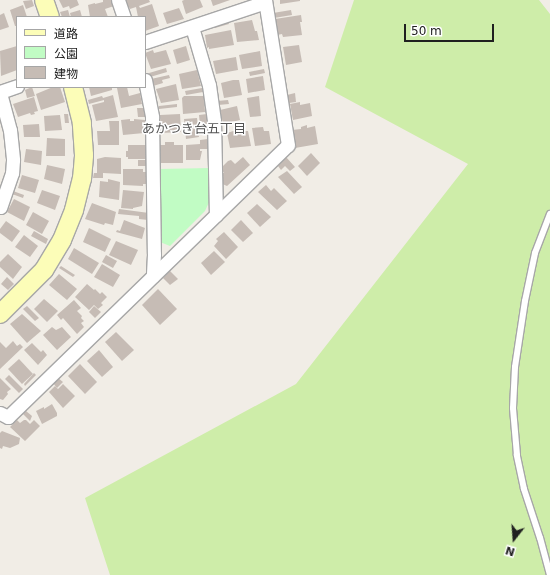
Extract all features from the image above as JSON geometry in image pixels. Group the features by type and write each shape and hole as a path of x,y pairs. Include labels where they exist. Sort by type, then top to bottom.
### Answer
{"street":[{"path":"44,0 50,16"},
{"path":"118,0 124,16"},
{"path":"0,413 8,417 288,145 265,1 146,42"},
{"path":"192,27 209,85 214,121 216,215"},
{"path":"146,85 152,117 153,276"},
{"path":"0,207 12,173 13,160 10,130 0,92 16,86"},
{"path":"0,314 44,270 62,240 74,210 82,179 84,154 82,123 73,88"}],"lane":[{"path":"550,214 535,253 525,301 515,367 513,408 517,454 524,489 550,575"}],"green space":[{"path":"354,0 539,0 550,14 550,575 110,575 85,498 296,384 468,164 325,87"},
{"path":"210,168 210,200 205,211 170,246 160,242 158,169"}],"building":[{"path":"32,0 34,6 26,9 23,1"},
{"path":"59,0 77,0 79,5 70,9 69,6 63,8"},
{"path":"103,0 112,0 114,6 105,9 108,16 90,16 88,5 103,2"},
{"path":"125,0 149,0 150,2 139,6 140,8 152,4 159,26 146,31 146,16 138,16 136,7 130,9"},
{"path":"200,0 203,7 186,14 182,1"},
{"path":"211,0 230,0 213,6"},
{"path":"280,0 300,0 300,1 280,4"},
{"path":"23,5 27,16 16,16 15,26 10,10"},
{"path":"179,8 184,19 167,24 163,13"},
{"path":"68,10 70,16 62,16 60,12"},
{"path":"80,10 82,16 71,16 70,13"},
{"path":"291,10 292,15 274,18 273,13"},
{"path":"4,13 9,27 0,30 0,15"},
{"path":"301,15 302,22 300,22 302,35 283,37 282,34 277,35 275,19"},
{"path":"252,20 259,40 237,42 234,23"},
{"path":"228,21 229,24 215,28 214,26"},
{"path":"231,30 234,45 209,49 209,47 207,48 205,35"},
{"path":"299,45 302,62 286,65 283,47"},
{"path":"16,46 16,70 1,76 0,51"},
{"path":"186,46 190,60 177,64 173,50"},
{"path":"153,50 154,53 166,50 171,64 151,69 146,53"},
{"path":"260,51 262,66 242,69 239,55"},
{"path":"236,57 238,70 216,74 213,61"},
{"path":"166,68 167,72 150,77 149,73"},
{"path":"264,69 265,73 250,76 249,72"},
{"path":"197,70 201,86 182,89 179,74"},
{"path":"169,75 170,78 162,80 163,83 153,86 151,79"},
{"path":"263,76 265,90 248,93 246,79"},
{"path":"239,80 242,95 224,98 221,83"},
{"path":"176,84 179,100 161,103 156,89"},
{"path":"32,88 35,96 27,98 25,90"},
{"path":"51,88 60,88 65,102 41,110 36,94"},
{"path":"89,88 112,88 112,90 91,96"},
{"path":"117,88 127,88 129,96 140,93 142,104 121,108"},
{"path":"202,88 203,92 186,95 185,91"},
{"path":"295,93 296,102 289,103 287,95"},
{"path":"113,95 118,117 96,121 92,105 104,102 104,100 89,104 88,100"},
{"path":"184,96 204,96 205,112 183,114 182,98"},
{"path":"259,96 261,116 250,117 247,98"},
{"path":"34,97 38,111 34,112 35,114 31,115 30,113 18,117 13,104"},
{"path":"228,100 229,104 218,105 217,101"},
{"path":"300,102 300,105 310,103 312,116 293,120 290,104"},
{"path":"177,104 177,107 159,109 159,106"},
{"path":"237,106 240,120 223,124 220,110"},
{"path":"137,108 145,108 146,117 138,117"},
{"path":"64,114 68,114 69,123 65,123"},
{"path":"180,114 181,132 161,133 160,115"},
{"path":"207,114 208,124 200,125 199,115"},
{"path":"60,115 62,130 45,131 44,116"},
{"path":"197,118 199,137 186,139 184,119"},
{"path":"130,119 130,121 134,121 134,119 145,120 146,131 144,131 144,133 123,135 121,120"},
{"path":"109,121 119,121 119,145 98,145 97,131 110,131"},
{"path":"39,124 40,137 24,137 23,125"},
{"path":"307,125 307,128 315,126 318,144 295,148 292,130 301,129 301,127"},
{"path":"263,127 264,131 269,131 271,144 255,146 252,128"},
{"path":"240,129 240,131 248,131 251,146 230,148 227,133"},
{"path":"47,138 65,139 65,156 46,156"},
{"path":"208,139 208,149 200,149 200,151 202,151 200,160 186,160 186,145 200,144 200,140"},
{"path":"165,142 174,142 174,145 183,145 183,163 159,163 159,145 165,145"},
{"path":"128,145 147,145 147,159 128,159 128,157 126,157 126,151 128,151"},
{"path":"26,149 42,151 41,165 24,162"},
{"path":"311,153 320,163 307,176 298,166"},
{"path":"105,157 121,158 121,174 103,173 103,178 93,178 94,173 97,173 97,159"},
{"path":"243,157 250,165 227,186 220,183 220,173 224,173 221,168 228,161 231,160 235,164"},
{"path":"286,157 295,167 290,171 285,166 281,170 278,166"},
{"path":"138,160 148,160 148,166 138,166"},
{"path":"47,165 65,169 62,184 44,179"},
{"path":"123,169 143,169 143,172 147,172 147,184 143,184 143,186 123,185"},
{"path":"287,171 302,187 294,194 278,177"},
{"path":"22,175 39,180 35,193 18,188"},
{"path":"108,179 120,182 119,200 99,197 100,181 108,182"},
{"path":"266,185 271,191 274,188 287,201 277,210 258,192"},
{"path":"42,190 60,196 55,210 37,203"},
{"path":"123,190 144,192 142,206 133,209 121,208"},
{"path":"13,191 24,195 23,198 12,194"},
{"path":"14,199 30,207 24,221 7,212"},
{"path":"92,203 116,212 113,225 105,223 104,225 85,219"},
{"path":"257,204 271,217 260,227 247,213"},
{"path":"119,209 149,213 148,220 139,219 139,216 118,214"},
{"path":"33,212 49,221 42,234 26,225"},
{"path":"124,220 145,228 142,239 116,232 117,230 120,231"},
{"path":"241,220 253,233 243,242 231,230"},
{"path":"6,221 20,231 12,242 0,233 0,229"},
{"path":"89,228 111,239 105,252 83,242"},
{"path":"34,231 48,239 46,244 31,236"},
{"path":"224,232 238,247 226,259 214,246 218,241 216,239"},
{"path":"24,235 38,246 30,257 15,247"},
{"path":"116,241 138,250 131,265 109,255"},
{"path":"74,248 99,263 92,274 68,259"},
{"path":"214,251 225,262 211,275 201,263"},
{"path":"8,254 22,267 13,279 0,267 0,262"},
{"path":"106,255 117,261 113,268 102,262"},
{"path":"102,264 120,275 113,287 94,277"},
{"path":"61,266 75,275 73,277 59,268"},
{"path":"170,271 178,279 170,285 163,278"},
{"path":"59,274 77,289 67,300 49,285"},
{"path":"7,277 14,284 8,290 1,284"},
{"path":"87,284 100,294 102,292 107,297 101,303 103,305 98,309 94,305 89,310 75,297"},
{"path":"158,289 177,309 160,325 142,305"},
{"path":"44,299 58,311 47,322 34,309"},
{"path":"74,300 81,308 77,311 82,316 81,318 84,321 81,323 84,327 77,334 63,318 61,320 57,315"},
{"path":"27,306 39,318 35,321 23,309"},
{"path":"94,306 101,312 95,318 89,312"},
{"path":"22,314 41,331 27,343 10,324"},
{"path":"52,327 56,330 62,327 71,337 57,350 43,335"},
{"path":"116,332 134,350 122,361 105,342"},
{"path":"13,341 17,346 20,344 23,347 0,369 0,342 6,348"},
{"path":"32,343 41,352 43,350 47,355 38,365 24,350"},
{"path":"99,350 113,367 102,377 87,361"},
{"path":"19,359 33,374 22,384 8,369"},
{"path":"80,364 97,382 85,394 68,376"},
{"path":"34,373 36,375 25,386 24,384"},
{"path":"9,375 23,389 19,393 5,379"},
{"path":"0,378 11,389 7,392 8,394 3,400 0,399"},
{"path":"58,378 63,382 57,388 53,383"},
{"path":"63,384 75,396 63,408 49,392 55,386 58,389"},
{"path":"52,404 57,416 42,424 36,411 44,407 44,409"},
{"path":"26,411 32,416 30,421 23,414"},
{"path":"17,420 20,423 26,420 30,424 34,420 40,426 25,441 10,427"},
{"path":"2,431 20,438 19,444 10,448 3,446 2,449 0,448 0,433"}],"district":[{"name":"あかつき台五丁目","path":"194,129"}]}
